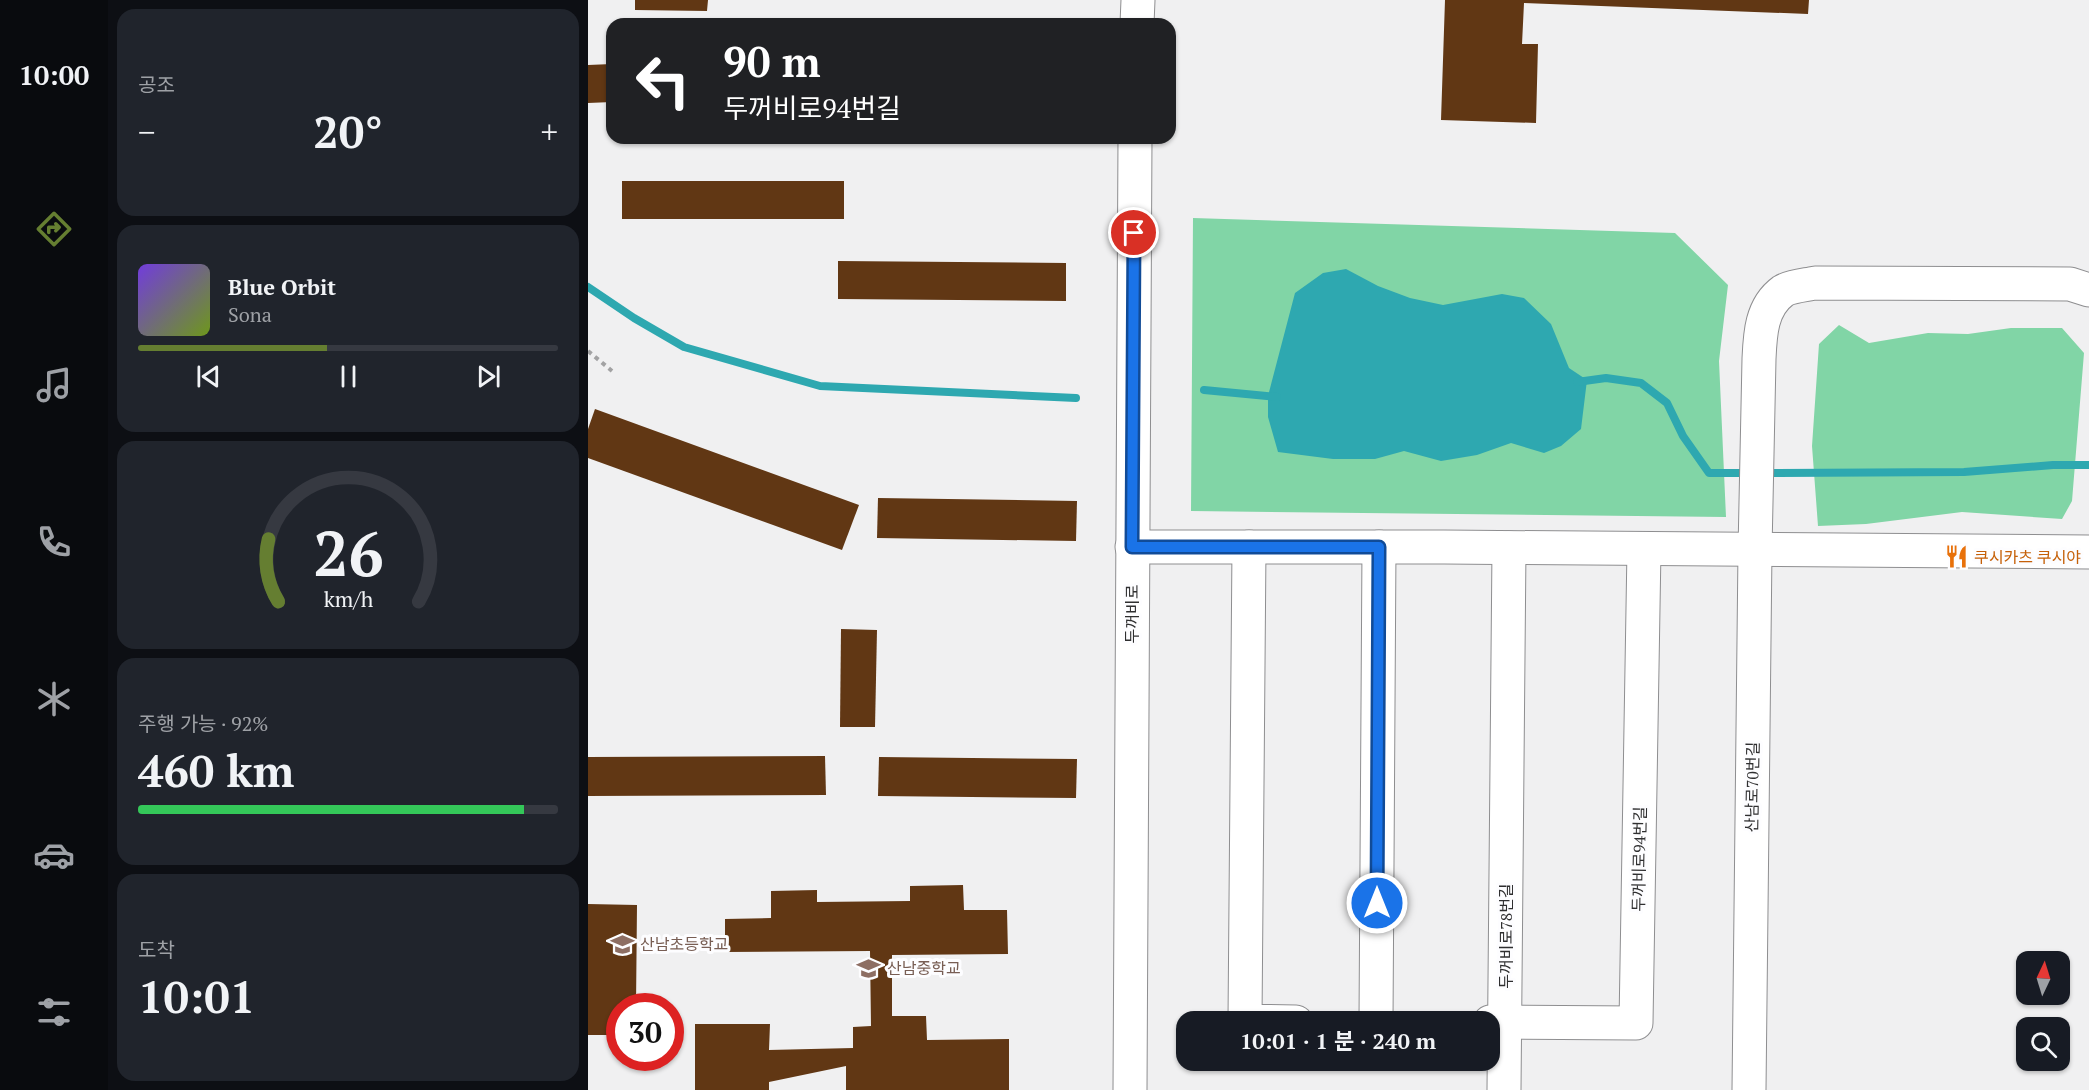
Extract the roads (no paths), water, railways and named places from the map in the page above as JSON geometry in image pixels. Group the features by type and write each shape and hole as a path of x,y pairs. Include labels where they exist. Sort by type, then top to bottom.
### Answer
{"street":[{"path":"1137,18 1138,0"},
{"name":"두꺼비로","path":"1130,1090 1135,144"},
{"name":"산남로70번길","path":"1749,1090 1755,550 1760,329 1770,306 1784,290 1815,283 2070,284 2089,290"},
{"path":"1132,547 2089,552"},
{"path":"1245,1011 1249,547"},
{"path":"1376,1011 1379,547"},
{"name":"두꺼비로78번길","path":"1498,1011 1506,851 1509,548"},
{"name":"두꺼비로94번길","path":"1500,1022 1636,1023 1644,549"},
{"name":"두꺼비로78번길","path":"1500,1051 1504,1090"}],"water":[{"path":"1346,269 1378,286 1410,298 1443,305 1502,294 1524,298 1551,324 1569,368 1587,380 1581,429 1561,446 1544,453 1511,443 1477,455 1441,461 1404,451 1375,459 1333,459 1278,452 1268,417 1268,396 1295,293 1323,273"}],"waterway":[{"path":"588,287 634,318 684,347 820,386 1076,398"},
{"path":"1577,382 1606,378 1641,383 1667,403 1683,436 1709,473 1748,473"},
{"path":"1204,390 1277,397"},
{"path":"1763,473 1964,472 2053,465 2089,465"}],"place":[{"name":"쿠시카츠 쿠시야","path":"1956,557"},
{"name":"산남초등학교","path":"622,944"},
{"name":"산남중학교","path":"869,968"}]}
